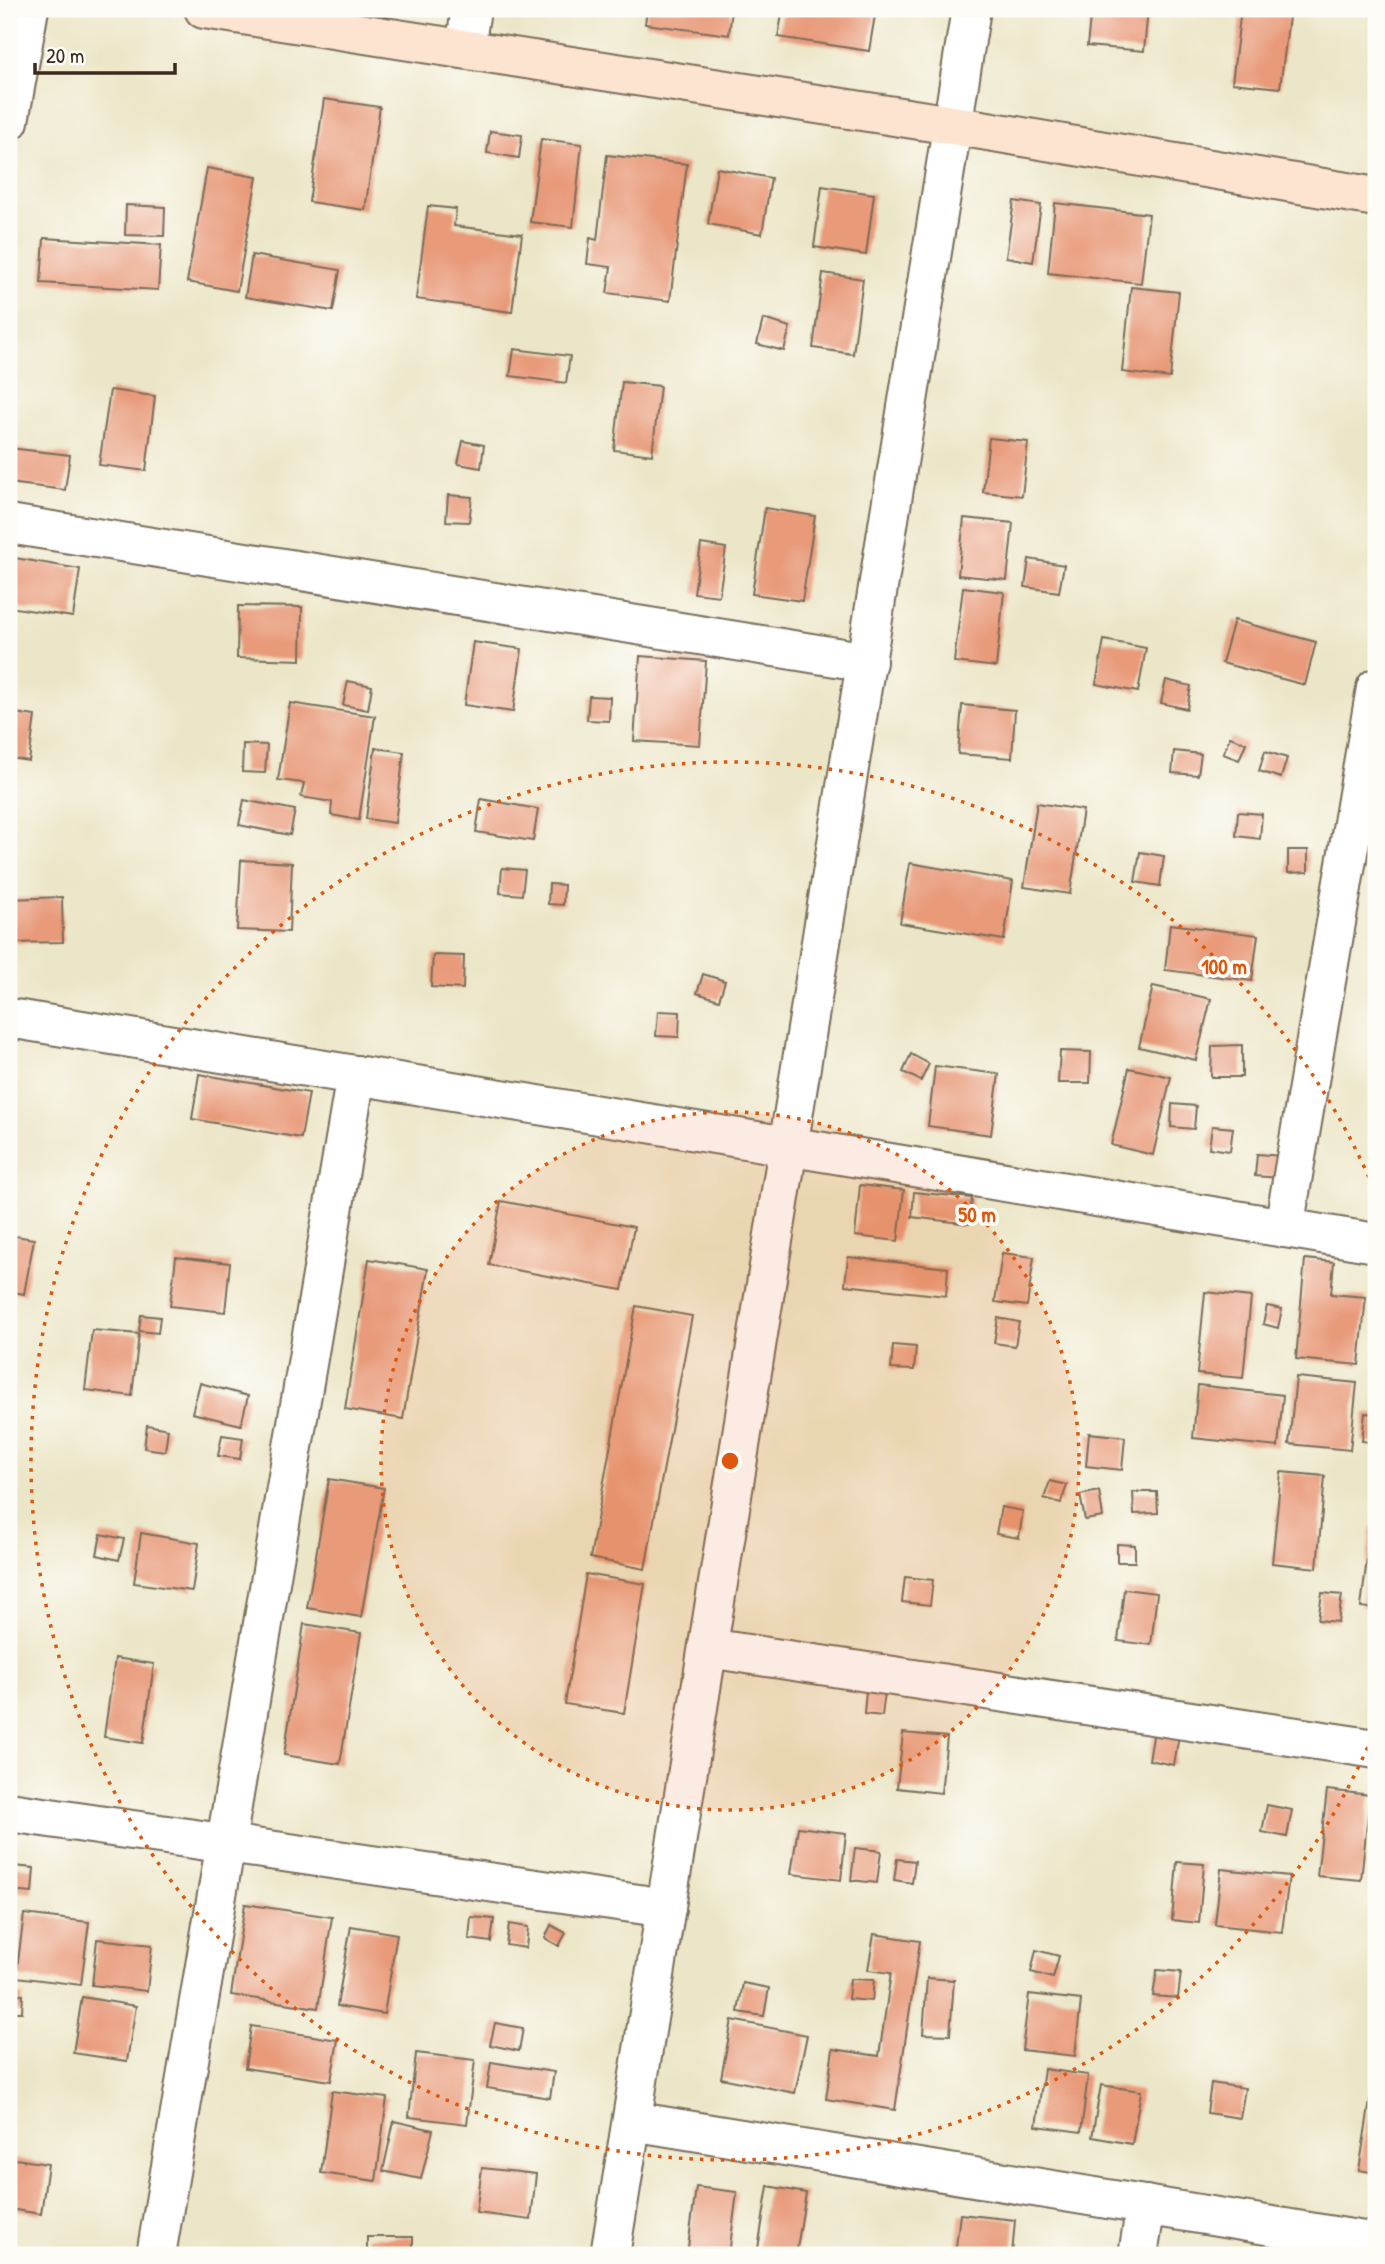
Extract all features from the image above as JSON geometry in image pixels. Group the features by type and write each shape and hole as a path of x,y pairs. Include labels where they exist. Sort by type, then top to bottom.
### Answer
{"main road":[{"path":"204,9 952,125 1376,197"}],"street":[{"path":"9,121 29,9"},
{"path":"465,50 471,9"},
{"path":"610,2255 971,9"},
{"path":"9,524 867,662"},
{"path":"1284,1228 1376,688"},
{"path":"9,1018 1376,1244"},
{"path":"156,2255 356,1075"},
{"path":"708,1648 1376,1749"},
{"path":"9,1812 666,1908"},
{"path":"632,2121 1376,2243"},
{"path":"1138,2255 1146,2205"}],"building":[{"path":"647,9 732,9 729,35 645,24"},
{"path":"783,9 876,9 869,51 778,37"},
{"path":"1091,9 1148,9 1144,51 1087,46"},
{"path":"1170,9 1218,9 1217,15"},
{"path":"1241,9 1290,9 1280,88 1232,83"},
{"path":"324,99 380,107 365,210 309,202"},
{"path":"490,131 522,135 519,158 487,153"},
{"path":"541,139 582,144 573,227 530,222"},
{"path":"607,155 687,164 670,301 607,293 611,267 587,264 590,238 597,240"},
{"path":"207,168 257,177 237,291 187,282"},
{"path":"717,168 771,178 762,234 708,224"},
{"path":"822,186 874,194 866,255 814,247"},
{"path":"1014,201 1041,205 1033,262 1006,257"},
{"path":"1055,203 1149,214 1141,283 1048,273"},
{"path":"126,205 165,207 164,236 125,235"},
{"path":"428,206 456,209 454,226 522,234 512,312 416,299"},
{"path":"44,238 161,245 158,290 41,283"},
{"path":"252,255 340,270 333,311 245,297"},
{"path":"823,273 863,279 853,354 813,348"},
{"path":"1131,287 1179,292 1170,378 1122,372"},
{"path":"763,319 790,327 784,351 757,344"},
{"path":"514,349 570,356 566,383 510,376"},
{"path":"622,382 660,386 652,455 614,450"},
{"path":"110,390 155,396 146,471 99,465"},
{"path":"989,438 1028,442 1022,496 983,492"},
{"path":"463,441 484,445 481,468 458,464"},
{"path":"9,448 70,455 65,490 9,483"},
{"path":"448,495 472,497 469,522 446,521"},
{"path":"765,508 815,516 802,601 752,594"},
{"path":"964,518 1013,523 1007,580 958,575"},
{"path":"701,544 726,548 719,596 694,593"},
{"path":"9,557 80,569 73,617 9,607"},
{"path":"1029,559 1064,565 1059,592 1025,587"},
{"path":"963,587 1004,592 996,667 954,662"},
{"path":"238,606 302,607 301,660 237,658"},
{"path":"1234,620 1316,642 1305,685 1222,663"},
{"path":"1104,640 1146,648 1138,692 1096,684"},
{"path":"473,642 522,649 513,712 464,705"},
{"path":"640,656 706,661 700,745 634,741"},
{"path":"1166,680 1191,686 1187,709 1161,703"},
{"path":"348,681 372,686 368,710 343,705"},
{"path":"589,696 610,697 609,721 587,720"},
{"path":"290,703 375,716 359,820 331,815 332,802 301,797 304,783 278,780"},
{"path":"962,705 1015,710 1012,758 958,754"},
{"path":"9,712 35,716 29,761 9,758"},
{"path":"1230,737 1246,743 1239,760 1223,754"},
{"path":"243,744 267,745 265,773 242,772"},
{"path":"375,748 404,752 395,823 366,819"},
{"path":"1174,751 1201,754 1198,775 1172,773"},
{"path":"1265,751 1287,758 1281,778 1259,771"},
{"path":"481,799 538,809 533,841 476,832"},
{"path":"244,800 295,810 290,835 239,825"},
{"path":"1037,803 1083,810 1070,894 1024,887"},
{"path":"1238,812 1262,814 1260,839 1236,836"},
{"path":"1288,850 1308,850 1308,872 1288,873"},
{"path":"1140,852 1164,856 1160,886 1135,882"},
{"path":"241,860 292,863 289,932 237,930"},
{"path":"910,863 1013,881 1004,940 900,923"},
{"path":"502,868 525,870 522,895 500,893"},
{"path":"549,884 564,885 563,905 548,904"},
{"path":"62,897 63,942 9,943 9,899"},
{"path":"1170,924 1258,935 1252,981 1165,970"},
{"path":"433,955 464,956 463,989 431,987"},
{"path":"703,974 725,981 719,1000 697,993"},
{"path":"1153,986 1211,999 1196,1060 1139,1047"},
{"path":"658,1011 680,1012 679,1037 656,1036"},
{"path":"1242,1045 1242,1077 1211,1077 1212,1046"},
{"path":"1060,1051 1091,1052 1090,1083 1058,1083"},
{"path":"911,1054 929,1064 921,1081 903,1072"},
{"path":"935,1066 999,1074 991,1135 928,1126"},
{"path":"1129,1068 1171,1077 1153,1155 1111,1145"},
{"path":"199,1074 309,1093 301,1138 192,1119"},
{"path":"1172,1104 1196,1106 1194,1129 1171,1127"},
{"path":"1212,1126 1233,1128 1230,1151 1209,1148"},
{"path":"1257,1154 1283,1156 1280,1178 1255,1176"},
{"path":"860,1185 904,1190 898,1241 855,1236"},
{"path":"914,1192 972,1198 969,1224 912,1217"},
{"path":"501,1201 634,1227 622,1290 489,1265"},
{"path":"9,1235 34,1239 24,1294 9,1291"},
{"path":"1002,1253 1034,1257 1027,1306 995,1302"},
{"path":"176,1257 230,1263 225,1312 170,1306"},
{"path":"848,1257 948,1268 946,1296 845,1285"},
{"path":"369,1259 428,1269 403,1419 345,1409"},
{"path":"1305,1259 1334,1262 1331,1294 1366,1297 1359,1365 1296,1359"},
{"path":"1205,1292 1251,1297 1243,1378 1197,1374"},
{"path":"636,1306 692,1316 645,1569 590,1558"},
{"path":"1267,1306 1282,1309 1278,1328 1263,1324"},
{"path":"141,1315 160,1317 158,1333 139,1331"},
{"path":"998,1318 1019,1322 1015,1346 994,1343"},
{"path":"92,1330 139,1334 132,1396 85,1390"},
{"path":"893,1345 916,1347 914,1370 891,1369"},
{"path":"1296,1377 1357,1383 1350,1450 1289,1444"},
{"path":"200,1383 248,1396 241,1425 192,1413"},
{"path":"1198,1385 1283,1395 1278,1447 1193,1438"},
{"path":"1365,1413 1376,1414 1376,1443 1362,1441"},
{"path":"147,1425 168,1429 165,1451 144,1448"},
{"path":"1089,1433 1125,1437 1122,1470 1086,1466"},
{"path":"222,1435 243,1438 240,1459 218,1456"},
{"path":"1281,1472 1325,1476 1317,1568 1272,1563"},
{"path":"329,1479 384,1488 361,1617 307,1608"},
{"path":"1050,1481 1067,1485 1061,1503 1044,1498"},
{"path":"1099,1491 1103,1517 1085,1520 1080,1495"},
{"path":"1133,1492 1157,1492 1158,1513 1134,1514"},
{"path":"1001,1507 1023,1511 1019,1538 996,1534"},
{"path":"1371,1527 1376,1528 1376,1609 1361,1607"},
{"path":"141,1533 199,1543 192,1591 134,1583"},
{"path":"101,1534 124,1539 119,1560 97,1555"},
{"path":"1117,1544 1135,1545 1135,1562 1117,1562"},
{"path":"586,1574 645,1584 624,1713 565,1704"},
{"path":"905,1577 933,1580 930,1605 902,1602"},
{"path":"1124,1589 1157,1593 1151,1645 1118,1641"},
{"path":"1322,1593 1342,1595 1338,1622 1318,1620"},
{"path":"304,1624 361,1633 340,1764 284,1755"},
{"path":"115,1658 154,1664 143,1743 104,1737"},
{"path":"866,1690 885,1692 882,1716 864,1714"},
{"path":"1154,1731 1179,1735 1174,1765 1149,1760"},
{"path":"903,1733 947,1737 941,1793 897,1788"},
{"path":"1327,1790 1370,1795 1361,1880 1317,1876"},
{"path":"1267,1805 1292,1810 1287,1837 1262,1832"},
{"path":"798,1827 846,1833 841,1880 791,1874"},
{"path":"855,1848 881,1851 877,1883 851,1880"},
{"path":"897,1859 915,1861 912,1883 894,1880"},
{"path":"1177,1862 1204,1864 1199,1923 1172,1920"},
{"path":"13,1866 34,1868 32,1893 11,1891"},
{"path":"1221,1869 1289,1876 1282,1932 1215,1925"},
{"path":"245,1904 332,1917 318,2008 231,1995"},
{"path":"24,1914 89,1922 81,1985 16,1977"},
{"path":"471,1917 494,1919 491,1942 469,1939"},
{"path":"509,1924 528,1927 526,1948 506,1945"},
{"path":"551,1925 566,1933 559,1946 545,1938"},
{"path":"351,1926 397,1934 384,2014 337,2006"},
{"path":"874,1934 920,1941 895,2110 826,2099 833,2049 879,2056 891,1973 868,1970"},
{"path":"97,1939 152,1945 147,1991 92,1985"},
{"path":"1036,1950 1059,1956 1053,1978 1031,1972"},
{"path":"1157,1970 1181,1972 1178,1998 1153,1996"},
{"path":"927,1978 954,1980 950,2035 923,2034"},
{"path":"850,1979 874,1980 872,2001 848,1999"},
{"path":"743,1983 769,1988 764,2016 738,2012"},
{"path":"9,1994 23,1995 22,2012 9,2012"},
{"path":"1029,1994 1081,2000 1075,2056 1022,2050"},
{"path":"82,1997 136,2006 127,2061 73,2053"},
{"path":"732,2020 807,2035 795,2093 721,2078"},
{"path":"495,2023 523,2028 519,2051 490,2045"},
{"path":"251,2026 338,2040 331,2081 245,2068"},
{"path":"416,2053 475,2060 467,2124 409,2117"},
{"path":"491,2062 554,2072 550,2098 487,2088"},
{"path":"1044,2069 1088,2075 1081,2132 1036,2126"},
{"path":"1211,2083 1245,2088 1240,2118 1207,2113"},
{"path":"1101,2085 1141,2091 1132,2144 1092,2137"},
{"path":"1372,2088 1376,2089 1376,2173 1359,2170"},
{"path":"332,2091 387,2098 376,2181 321,2173"},
{"path":"394,2121 433,2130 421,2179 383,2171"},
{"path":"9,2158 48,2164 41,2214 9,2209"},
{"path":"482,2168 536,2174 531,2220 476,2213"},
{"path":"768,2186 806,2193 796,2255 757,2255"},
{"path":"696,2187 737,2192 729,2255 687,2255"},
{"path":"960,2214 1015,2220 1012,2255 955,2255"},
{"path":"367,2237 413,2237 413,2255 367,2255"}]}
